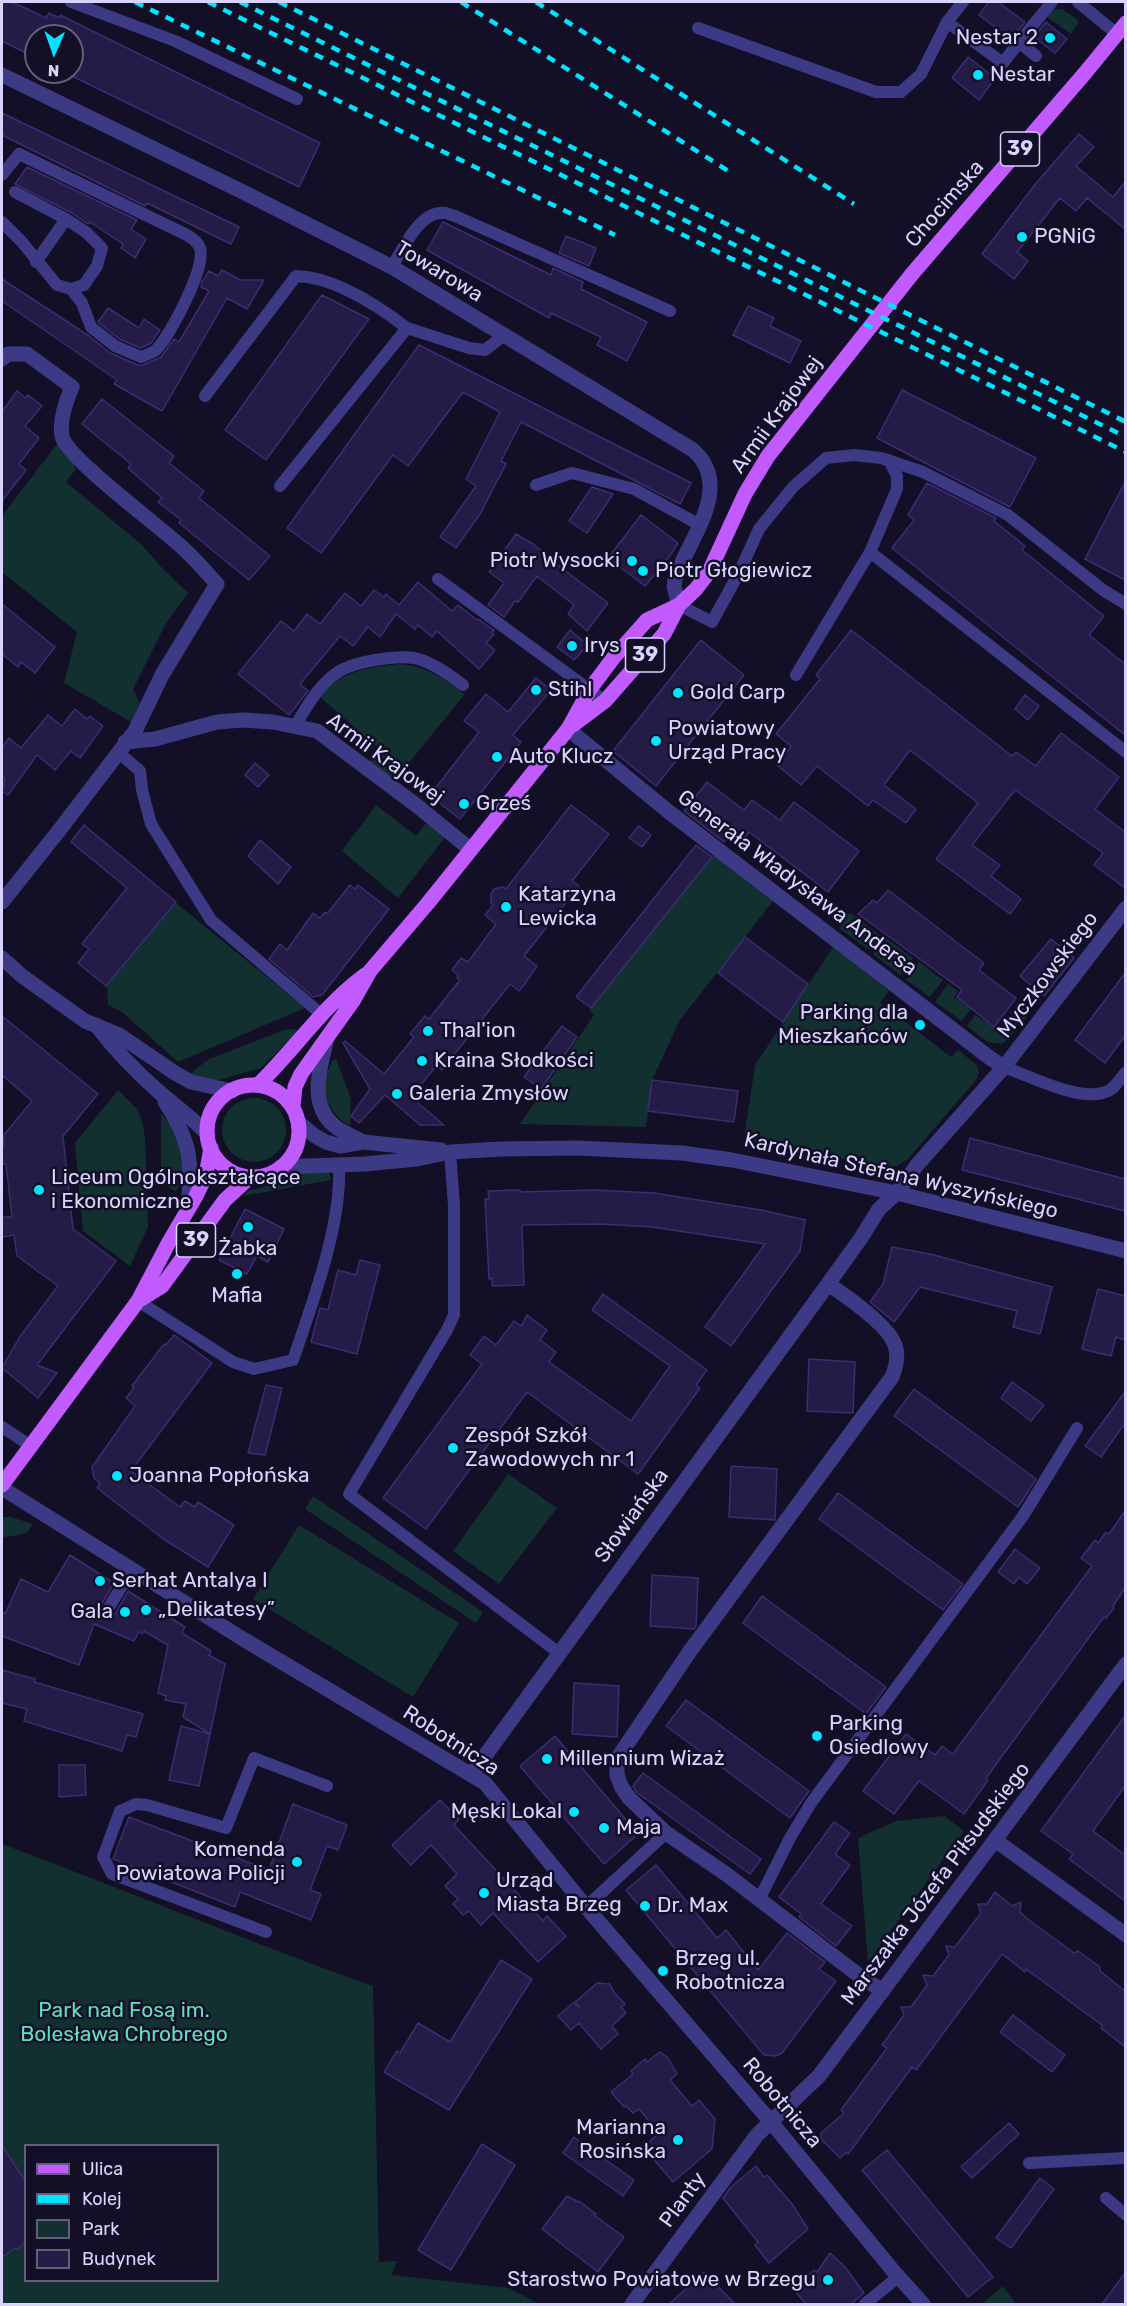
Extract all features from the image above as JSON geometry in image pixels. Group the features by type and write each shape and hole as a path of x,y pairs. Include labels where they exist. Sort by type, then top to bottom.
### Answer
{"main road":[{"name":"Chocimska","path":"856,344 912,274 1121,28"},
{"name":"Armii Krajowej","path":"295,1114 296,1087 301,1074 353,1001 370,971 428,903 568,729 590,689 614,657 647,620 679,604 696,589 709,572 745,494 768,456 856,344"},
{"name":"Armii Krajowej","path":"568,729 605,701 664,634 679,604"},
{"name":"Armii Krajowej","path":"258,1085 274,1070 321,1014 346,989 370,971"},
{"path":"232,1090 258,1085 278,1092 295,1114"},
{"name":"39","path":"2,1487 138,1301 206,1175 211,1114 216,1104 232,1090"},
{"name":"39","path":"138,1301 162,1286 225,1200 238,1186 251,1176 271,1173 290,1159 299,1134 295,1114"},
{"path":"209,1141 217,1159 227,1168 238,1174 251,1176"}],"street":[{"name":"Towarowa","path":"2,75 228,184 392,267 693,450 703,459 711,483 705,515 677,573 674,586 679,604"},
{"path":"2,359 8,354 27,354 72,387 64,405 62,436 68,448 85,466 186,550 217,584 162,675 135,731 75,810 3,896"},
{"name":"Armii Krajowej","path":"122,747 217,722 273,722 318,731 470,849"},
{"name":"Generała Władysława Andersa","path":"568,729 693,831 990,1058 1004,1066"},
{"name":"Myczkowskiego","path":"897,1193 917,1165 1004,1066 1125,908"},
{"path":"2,958 22,976 85,1021 119,1035 191,1082 232,1090"},
{"path":"96,1025 114,1049 159,1092 193,1119 209,1141"},
{"path":"328,1036 318,1074 319,1103 327,1118 336,1127 363,1142"},
{"path":"159,1092 185,1134 190,1179 188,1209"},
{"name":"Kardynała Stefana Wyszyńskiego","path":"295,1114 326,1142 340,1146 363,1142 450,1152"},
{"name":"Kardynała Stefana Wyszyńskiego","path":"280,1167 339,1166 417,1159 450,1152 577,1148 682,1153 732,1160 897,1193 1125,1251"},
{"name":"Słowiańska","path":"471,1775 828,1284 879,1209 897,1193"},
{"path":"828,1284 854,1301 891,1336 897,1351 897,1367 892,1377 690,1651 621,1753 617,1761 617,1775 629,1798 666,1833 760,1898 861,1977 883,1990"},
{"name":"Robotnicza","path":"2,1487 253,1645 485,1783 586,1907 771,2122 898,2277 923,2304"},
{"name":"Marszałka Józefa Piłsudskiego","path":"771,2122 819,2076 1125,1664"},
{"path":"995,1840 1125,1935"},
{"name":"Planty","path":"632,2304 757,2135 771,2122"}],"lane":[{"path":"71,2 175,41 297,99"},
{"path":"698,28 876,92 901,92 921,74 948,22 963,2"},
{"path":"948,22 1003,63 1052,2"},
{"path":"1078,2 1121,28"},
{"path":"1019,42 1036,56"},
{"path":"2,176 19,154 187,235 200,248 200,264 188,296 156,351 141,357 115,346 91,327 82,303 71,289"},
{"path":"2,222 22,242 57,285 71,289 84,285 97,266 102,248 87,233 15,192"},
{"path":"392,267 414,230 429,217 441,212 455,216 670,311"},
{"path":"36,262 66,219"},
{"path":"205,396 296,276 314,277 378,306 407,328 469,348 485,350 503,336"},
{"path":"280,486 407,328"},
{"path":"679,604 712,622 739,573 759,529 793,487 826,458 854,455 889,460 923,472 1008,515 1103,590 1125,604"},
{"path":"796,675 870,552 897,489 897,476 889,460"},
{"path":"536,485 572,473 634,489 700,525"},
{"path":"870,552 1125,752"},
{"path":"438,579 605,701"},
{"path":"295,726 321,686 336,673 360,663 414,658 425,662 463,685"},
{"path":"122,747 140,771 142,790 151,824 211,920 321,1014"},
{"name":"Myczkowskiego","path":"1004,1066 1060,1088 1085,1094 1099,1094 1111,1089 1125,1072"},
{"path":"450,1152 454,1205 453,1315 447,1330 349,1494 559,1653"},
{"path":"138,1301 233,1362 254,1369 293,1360 325,1264 340,1185 339,1166"},
{"path":"2,1427 31,1446"},
{"path":"760,1898 790,1838 811,1803 1016,1526 1047,1480 1077,1428"},
{"path":"108,1609 132,1569"},
{"path":"266,1932 112,1874 103,1857 120,1811 136,1804 147,1804 226,1828 254,1758 327,1786"},
{"path":"586,1907 666,1833"},
{"path":"1029,2163 1125,2158"},
{"path":"1106,2198 1125,2215"},
{"path":"865,2304 898,2277"}],"green space":[{"path":"1050,9 1062,9 1078,20 1071,34 1046,16"},
{"path":"60,440 76,469 66,482 142,545 188,593 166,623 133,689 140,703 131,722 64,683 77,632 2,572 2,516"},
{"path":"398,664 425,670 465,694 395,780 369,762 379,749 319,696 337,681 355,672"},
{"path":"376,805 416,836 426,823 446,836 398,898 342,851"},
{"path":"713,855 773,901 680,1020 652,1080 646,1127 520,1124 594,1015 589,1011 591,1008"},
{"path":"176,903 305,1008 178,1062 122,1012 108,1005 107,986"},
{"path":"850,913 880,935 869,950 840,929 842,921"},
{"path":"886,938 913,958 900,975 873,954"},
{"path":"834,946 889,991 880,1003 951,1057 958,1050 976,1064 979,1072 976,1080 908,1159 897,1166 883,1167 744,1139 755,1065"},
{"path":"919,962 943,980 930,997 906,980"},
{"path":"948,984 958,991 954,997 971,1009 962,1021 935,1002"},
{"path":"1025,1003 1030,1013 1005,1042 989,1042 967,1026 975,1015 1000,1031"},
{"path":"287,1029 299,1030 261,1068 215,1081 189,1074 209,1059"},
{"path":"336,1059 351,1099 350,1126 335,1113 326,1097 328,1070 333,1060"},
{"path":"118,1090 137,1109 145,1137 148,1227 130,1266 83,1231 75,1143"},
{"path":"248,1098 260,1098 277,1107 284,1118 286,1130 284,1142 277,1153 260,1162 248,1162 236,1157 227,1148 222,1136 222,1124 227,1112 236,1103"},
{"path":"161,1113 173,1130 181,1151 182,1172 176,1192 161,1179"},
{"path":"329,1172 331,1180 243,1196 248,1191 271,1185 292,1173"},
{"path":"508,1474 557,1508 499,1584 453,1551"},
{"path":"313,1496 483,1612 476,1623 305,1509"},
{"path":"2,1517 11,1517 33,1524 27,1533 2,1538"},
{"path":"299,1525 459,1623 413,1697 253,1599"},
{"path":"944,1816 964,1831 868,1962 858,1838 896,1821"},
{"name":"Park nad Fosą im. Bolesława Chrobrego","path":"2,1844 373,1986 379,2262 397,2261 391,2275 509,2288 539,2304 2,2304"},
{"path":"1003,2286 1016,2304 982,2304"}],"building":[{"path":"2,2 12,2 46,18 49,13 59,18 60,15 78,24 24,24 24,52 2,41"},
{"path":"989,2 998,2 1025,22 1011,39 979,15"},
{"name":"Nestar 2","path":"1046,22 1067,39 1055,53 1034,37"},
{"path":"84,27 320,143 299,187 84,82"},
{"path":"968,57 995,78 979,100 952,78"},
{"path":"2,113 239,227 231,244 147,203 145,206 2,135"},
{"path":"1079,134 1094,147 1076,166 1113,197 1125,182 1125,229 1087,198 1076,211 1060,198 1017,252 1028,261 1014,279 982,254 1037,182"},
{"path":"27,167 137,220 131,229 146,239 135,258 121,248 123,244 90,222 88,224 70,212 15,184"},
{"path":"443,222 551,275 553,268 583,282 581,289 647,322 627,361 597,345 601,337 551,313 549,318 427,250"},
{"path":"566,236 596,248 589,266 559,253"},
{"path":"222,270 240,280 264,280 247,309 227,298 162,411 114,384 117,380 2,301 2,279 89,336 110,353 143,365 161,357 174,339 179,342 209,291 201,287 202,282 209,271 218,276"},
{"path":"322,295 369,319 266,460 225,430"},
{"path":"748,306 774,318 770,326 801,341 790,363 733,335"},
{"path":"108,308 139,328 144,319 160,330 151,343 141,348 119,339 98,322"},
{"path":"419,345 691,483 680,504 521,422 501,461 506,464 480,514 456,548 440,537 476,486 466,479 500,412 463,392 408,466 393,455 321,553 287,528"},
{"path":"902,390 1036,458 1010,507 877,438"},
{"path":"17,391 26,398 28,395 42,406 25,426 39,438 19,464 26,470 2,501 2,412"},
{"path":"102,399 174,456 169,463 204,491 199,498 270,556 249,580 179,523 181,520 158,502 162,498 128,468 131,464 82,424"},
{"path":"1125,482 1125,580 1085,559"},
{"path":"927,483 996,518 994,521 1025,546 1022,550 1104,616 1089,635 1125,664 1125,735 892,548 914,520 908,515"},
{"path":"592,487 613,494 587,533 569,521"},
{"path":"641,515 678,543 645,586 608,558"},
{"path":"516,534 533,544 608,603 587,631 568,614 574,605 537,576 504,617 488,605 504,583 489,572"},
{"path":"418,582 452,611 458,605 494,630 492,633 494,634 486,643 495,650 479,669 437,631 432,637 418,625 415,629 396,614 380,637 368,627 353,646 340,636 300,684 308,691 289,715 238,674 281,621 294,631 307,614 320,624 345,593 361,606 374,590 384,597 386,594 399,605"},
{"path":"2,604 55,647 35,673 21,662 18,667 2,654"},
{"name":"Irys","path":"570,630 588,645 574,660 557,647"},
{"path":"851,630 1012,756 1016,752 1036,766 1061,733 1119,777 1095,809 1125,832 1125,888 1094,865 1103,853 1015,790 972,845 1000,865 991,876 1021,899 1010,914 936,859 978,803 910,750 884,785 916,809 906,823 873,800 868,806 817,766 801,785 777,765 791,746 776,734 820,679 816,675"},
{"path":"701,640 744,675 656,786 613,751"},
{"path":"536,678 551,690 513,735 521,742 460,819 433,798 434,790 479,732 464,721 486,694 508,712"},
{"path":"1025,695 1039,706 1028,720 1015,709"},
{"path":"75,709 87,719 90,716 103,726 80,758 71,751 55,770 37,755 8,795 2,791 5,779 2,776 2,748 9,738 21,748 48,715 62,726"},
{"path":"255,763 269,775 258,787 245,775"},
{"path":"707,782 744,810 752,800 780,820 794,802 859,851 828,892 749,832 743,840 732,831 724,842 684,811"},
{"path":"571,805 609,834 572,881 579,886 524,956 537,966 524,985 519,991 510,984 442,1070 437,1065 411,1097 444,1125 420,1125 385,1095 359,1123 351,1116 370,1089 343,1043 345,1041 384,1074 414,1037 410,1034 425,1016 429,1019 460,980 452,970 461,958 468,962 496,924 485,915 493,905 491,894 494,889 503,887 506,889"},
{"path":"84,825 176,902 106,986 78,963 89,949 82,944 127,888 71,842"},
{"path":"639,826 651,835 642,847 629,838"},
{"path":"260,840 291,867 278,884 248,856"},
{"path":"696,845 712,857 591,1008 576,997"},
{"path":"350,885 355,889 358,885 389,909 322,995 313,997 269,959 280,944 287,950 313,913 320,918 325,912 327,914"},
{"path":"888,890 984,963 979,970 1016,998 994,1027 957,997 962,990 858,914 873,900 877,903"},
{"path":"745,937 808,984 783,1022 718,973"},
{"path":"1051,939 1074,958 1044,996 1020,976"},
{"path":"1125,973 1125,1036 1105,1063 1075,1040"},
{"name":"Liceum Ogólnokształcące i Ekonomiczne","path":"2,1016 98,1094 63,1136 73,1229 116,1261 37,1365 57,1373 38,1398 2,1368 19,1338 58,1286 17,1256 14,1235 2,1237 2,1217 12,1217 6,1164 2,1163 3,1136 32,1101 2,1075"},
{"path":"562,1026 577,1037 541,1089 524,1077"},
{"path":"652,1080 738,1091 734,1122 648,1111"},
{"path":"970,1138 1125,1179 1125,1211 962,1170"},
{"path":"520,1190 520,1192 595,1190 654,1193 761,1210 805,1220 800,1251 731,1346 705,1327 765,1244 652,1227 601,1224 522,1225 524,1285 492,1286 492,1278 489,1279 485,1199 489,1199 488,1191"},
{"path":"245,1209 284,1229 268,1262 257,1256 247,1274 219,1260"},
{"path":"892,1247 934,1255 1052,1287 1040,1334 1013,1327 1017,1311 920,1287 894,1322 870,1302 883,1284"},
{"path":"360,1260 380,1265 357,1354 311,1342 320,1308 328,1310 338,1270 356,1275"},
{"path":"1098,1289 1125,1296 1125,1340 1116,1337 1111,1356 1082,1349"},
{"name":"Zespół Szkół Zawodowych nr 1","path":"603,1294 707,1370 696,1385 700,1388 638,1474 527,1392 426,1529 383,1498 482,1364 470,1355 484,1336 496,1345 514,1321 521,1326 527,1315 547,1330 540,1340 556,1352 549,1362 631,1421 670,1366 592,1310"},
{"path":"174,1335 212,1363 131,1471 180,1507 185,1501 195,1507 198,1502 234,1525 208,1567 162,1538 97,1488 100,1483 94,1478 92,1467 135,1406 126,1398 134,1388 132,1386 164,1344 166,1345"},
{"path":"809,1359 855,1362 853,1413 807,1411"},
{"path":"1012,1382 1044,1405 1031,1421 1001,1398"},
{"path":"266,1385 282,1388 265,1455 248,1453"},
{"path":"914,1389 1036,1479 1018,1507 894,1416"},
{"path":"1125,1392 1125,1423 1101,1457 1085,1446"},
{"path":"731,1466 777,1469 775,1520 729,1517"},
{"path":"838,1493 963,1584 943,1610 819,1519"},
{"path":"1125,1511 1125,1588 1113,1606 1114,1608 1106,1618 1104,1617 986,1778 988,1780 964,1814 919,1781 894,1814 863,1791 906,1734 935,1755 942,1746 953,1754 1092,1566 1081,1558 1095,1540 1098,1543 1106,1532 1109,1534"},
{"path":"1015,1549 1040,1568 1027,1584 1019,1577 1014,1584 998,1572"},
{"path":"70,1555 114,1583 101,1605 103,1616 108,1617 115,1614 128,1591 185,1627 182,1633 211,1651 209,1655 225,1664 210,1734 183,1717 186,1704 165,1700 166,1696 158,1693 168,1645 144,1631 142,1634 139,1632 134,1641 94,1624 79,1665 2,1636 2,1612 5,1614 21,1579 48,1592"},
{"path":"652,1575 698,1578 694,1629 650,1626"},
{"path":"762,1596 886,1687 866,1714 743,1623"},
{"path":"2,1670 35,1679 34,1682 143,1714 136,1737 127,1735 122,1751 24,1721 27,1709 2,1703"},
{"path":"574,1683 619,1686 617,1737 572,1734"},
{"path":"686,1700 809,1791 790,1818 666,1726"},
{"path":"1125,1716 1125,1786 1093,1831 1125,1855 1125,1901 1069,1859 1073,1854 1041,1831"},
{"path":"181,1726 210,1734 199,1786 169,1780"},
{"path":"555,1736 638,1834 604,1864 520,1766"},
{"path":"59,1765 85,1765 86,1795 59,1797"},
{"path":"643,1773 761,1859 750,1874 636,1792 633,1786"},
{"name":"Urząd Miasta Brzeg","path":"440,1800 459,1819 454,1825 543,1921 547,1916 566,1936 538,1962 493,1913 481,1925 469,1911 463,1915 453,1904 458,1899 445,1886 457,1874 431,1845 411,1865 392,1845"},
{"path":"293,1804 347,1825 338,1850 327,1846 310,1890 321,1894 311,1920 240,1892 235,1907 113,1859 129,1817 269,1870"},
{"path":"834,1822 850,1833 835,1854 850,1865 821,1904 852,1926 836,1946 799,1917 801,1914 779,1897"},
{"path":"656,1865 717,1938 726,1930 758,1970 787,1933 825,1962 819,1969 836,1981 782,2053 776,2056 764,2055 626,1890"},
{"path":"995,1892 1012,1906 1021,1902 1020,1912 1030,1921 1074,1953 1078,1951 1100,1967 1100,1971 1125,1991 1125,2047 1101,2028 1103,2026 1002,1954 916,2070 912,2067 848,2154 847,2152 840,2158 821,2139 821,2133 844,2113 841,2110 887,2048 882,2045 904,2015 901,2007 911,2007 927,1985 923,1975 933,1976 949,1955 946,1946 955,1947 981,1913 978,1904 987,1904"},
{"path":"501,1960 532,1979 449,2110 384,2072 397,2051 400,2053 418,2023 450,2042"},
{"path":"597,1983 610,1984 625,2004 621,2007 626,2013 612,2026 618,2034 601,2049 579,2023 571,2030 558,2016 573,2003 579,2007 575,2002"},
{"path":"1013,2015 1065,2055 1052,2072 1000,2032"},
{"path":"660,2052 668,2058 677,2074 670,2080 692,2106 699,2100 715,2119 712,2149 673,2182 643,2147 659,2133 639,2109 633,2113 626,2106 624,2107 611,2092 633,2074 631,2071 645,2059 647,2062"},
{"path":"1009,2123 1019,2134 972,2178 961,2167"},
{"path":"574,2137 634,2180 623,2196 563,2153"},
{"path":"482,2144 515,2165 451,2270 418,2250"},
{"path":"2,2146 24,2179 24,2243 17,2250 15,2248 2,2257"},
{"path":"887,2150 993,2277 968,2297 862,2170"},
{"path":"756,2166 792,2204 808,2229 769,2263 755,2245 758,2242 723,2198 731,2187"},
{"path":"1040,2178 1054,2189 1011,2248 996,2238"},
{"path":"567,2196 579,2201 624,2237 598,2272 542,2229"},
{"name":"Starostwo Powiatowe w Brzegu","path":"830,2253 845,2267 864,2293 851,2304 806,2304 792,2288 814,2270 817,2272"},
{"path":"704,2272 735,2304 669,2304"},
{"path":"1125,2273 1125,2304 1102,2304"}],"railway":[{"path":"135,2 615,235"},
{"path":"208,2 1126,452"},
{"path":"240,2 1126,437"},
{"path":"279,2 1126,422"},
{"path":"461,2 730,172"},
{"path":"536,2 854,204"}],"place":[{"name":"Nestar 2","path":"1050,38"},
{"name":"Nestar","path":"978,75"},
{"name":"PGNiG","path":"1022,237"},
{"name":"Piotr Wysocki","path":"632,561"},
{"name":"Piotr Głogiewicz","path":"643,571"},
{"name":"Irys","path":"572,646"},
{"name":"Stihl","path":"536,690"},
{"name":"Gold Carp","path":"678,693"},
{"name":"Powiatowy Urząd Pracy","path":"656,741"},
{"name":"Auto Klucz","path":"497,757"},
{"name":"Grześ","path":"464,804"},
{"name":"Katarzyna Lewicka","path":"506,907"},
{"name":"Parking dla Mieszkańców","path":"920,1025"},
{"name":"Thal'ion","path":"428,1031"},
{"name":"Kraina Słodkości","path":"422,1061"},
{"name":"Galeria Zmysłów","path":"397,1094"},
{"name":"Liceum Ogólnokształcące i Ekonomiczne","path":"39,1190"},
{"name":"Żabka","path":"248,1227"},
{"name":"Mafia","path":"237,1274"},
{"name":"Zespół Szkół Zawodowych nr 1","path":"453,1448"},
{"name":"Joanna Popłońska","path":"117,1476"},
{"name":"Serhat Antalya I","path":"100,1581"},
{"name":"„Delikatesy”","path":"146,1610"},
{"name":"Gala","path":"125,1612"},
{"name":"Parking Osiedlowy","path":"817,1736"},
{"name":"Millennium Wizaż","path":"547,1759"},
{"name":"Męski Lokal","path":"574,1812"},
{"name":"Maja","path":"604,1828"},
{"name":"Komenda Powiatowa Policji","path":"297,1862"},
{"name":"Urząd Miasta Brzeg","path":"484,1893"},
{"name":"Dr. Max","path":"645,1906"},
{"name":"Brzeg ul. Robotnicza","path":"663,1971"},
{"name":"Marianna Rosińska","path":"678,2140"},
{"name":"Starostwo Powiatowe w Brzegu","path":"828,2280"}]}
